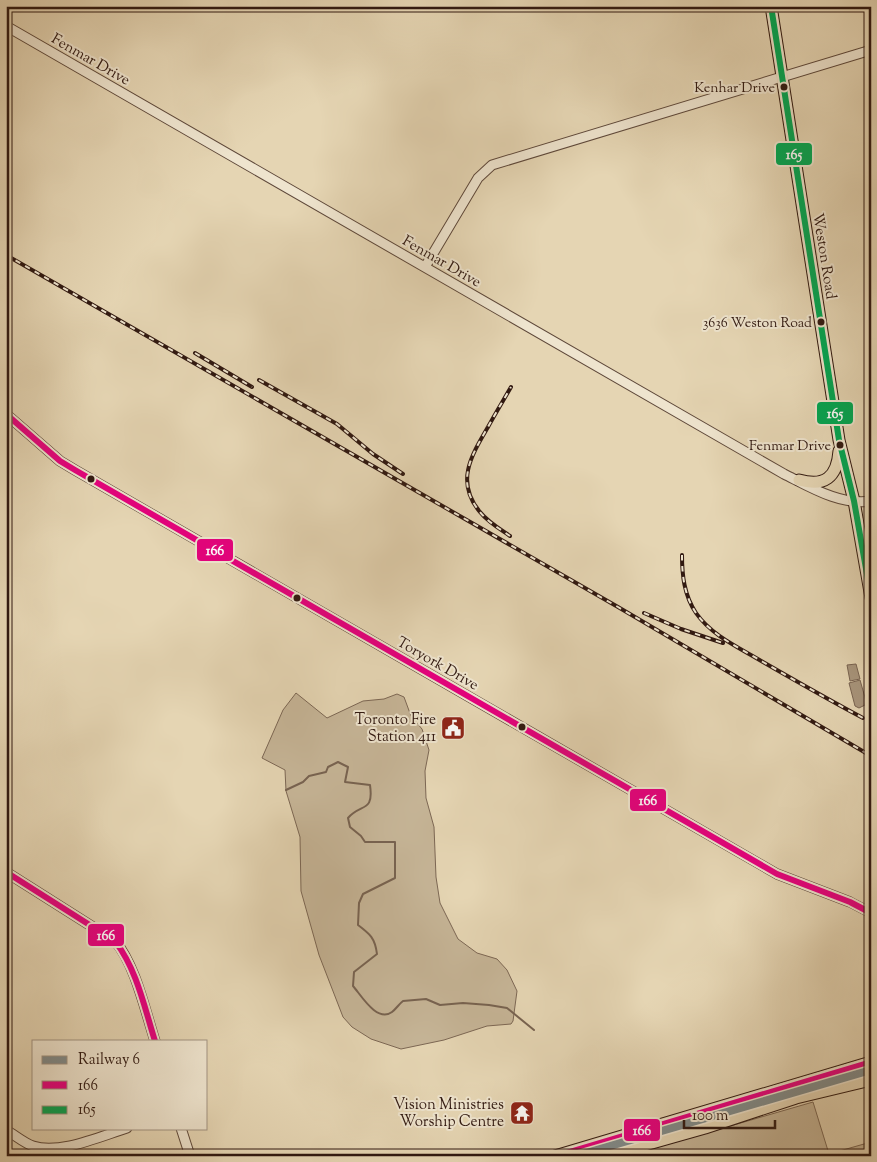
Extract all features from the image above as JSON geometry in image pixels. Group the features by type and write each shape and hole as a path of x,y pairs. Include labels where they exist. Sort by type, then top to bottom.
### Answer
{"main road":[{"name":"Weston Road","path":"771,6 839,440 854,501 871,598"},
{"path":"799,480 818,484 832,474 838,464 839,440"},
{"path":"555,1156 871,1062"},
{"path":"606,1156 796,1098 871,1080"}],"street":[{"name":"Fenmar Drive","path":"6,26 784,474 799,480 818,492 854,501 871,501"},
{"path":"425,267 478,178 492,165 871,50"},
{"name":"Toryork Drive","path":"6,414 60,461 75,470 777,874 820,890 871,913"},
{"path":"6,872 115,940 131,964 155,1040"},
{"path":"6,1130 31,1146 57,1149 120,1130"},
{"path":"182,1130 190,1156"}],"shaded area":[{"path":"856,664 860,679 850,681 847,665"},
{"path":"860,680 866,701 865,705 859,708 855,706 849,683"},
{"path":"296,693 327,718 363,701 384,699 397,694 404,697 411,716 422,729 429,750 425,771 426,798 434,827 436,877 440,903 458,939 477,953 497,959 507,970 517,991 511,1024 487,1026 444,1040 401,1049 371,1039 352,1027 343,1017 319,955 301,891 300,837 286,791 285,770 262,758 283,710"},
{"path":"813,1102 829,1154 871,1142 871,1156 627,1156"}],"waterway":[{"path":"286,790 303,782 309,776 326,772 328,767 338,762 348,767 345,782 370,785 370,800 368,804 348,818 350,827 365,842 395,842 395,878 363,894 359,903 358,925 371,937 377,954 354,972 353,986 375,1011 386,1014 392,1012 403,1001 426,999 440,1005 463,1003 489,1005 507,1008 534,1030"}],"railway":[{"path":"6,255 618,607 871,756"},
{"path":"195,353 252,387"},
{"path":"259,380 337,424 373,454 403,474"},
{"path":"510,536 490,522 480,512 472,501 467,480 468,469 476,448 511,387"},
{"path":"682,555 686,592 696,613 710,628 736,646 863,718"},
{"path":"644,613 681,629 723,643"}],"rail line":[{"name":"6","path":"576,1156 871,1070"}],"transit line":[{"name":"165","path":"771,6 839,440 854,501 871,597"},
{"name":"166","path":"6,414 60,461 75,470 777,874 850,902 871,913"},
{"name":"166","path":"6,872 115,941 123,952 134,976 155,1040"},
{"name":"166","path":"556,1156 871,1062"}],"place":[{"name":"Kenhar Drive","path":"784,87"},
{"name":"3636 Weston Road","path":"821,322"},
{"name":"Fenmar Drive","path":"840,445"},
{"name":"Toronto Fire Station 411","path":"453,728"},
{"name":"Vision Ministries Worship Centre","path":"522,1113"}]}
